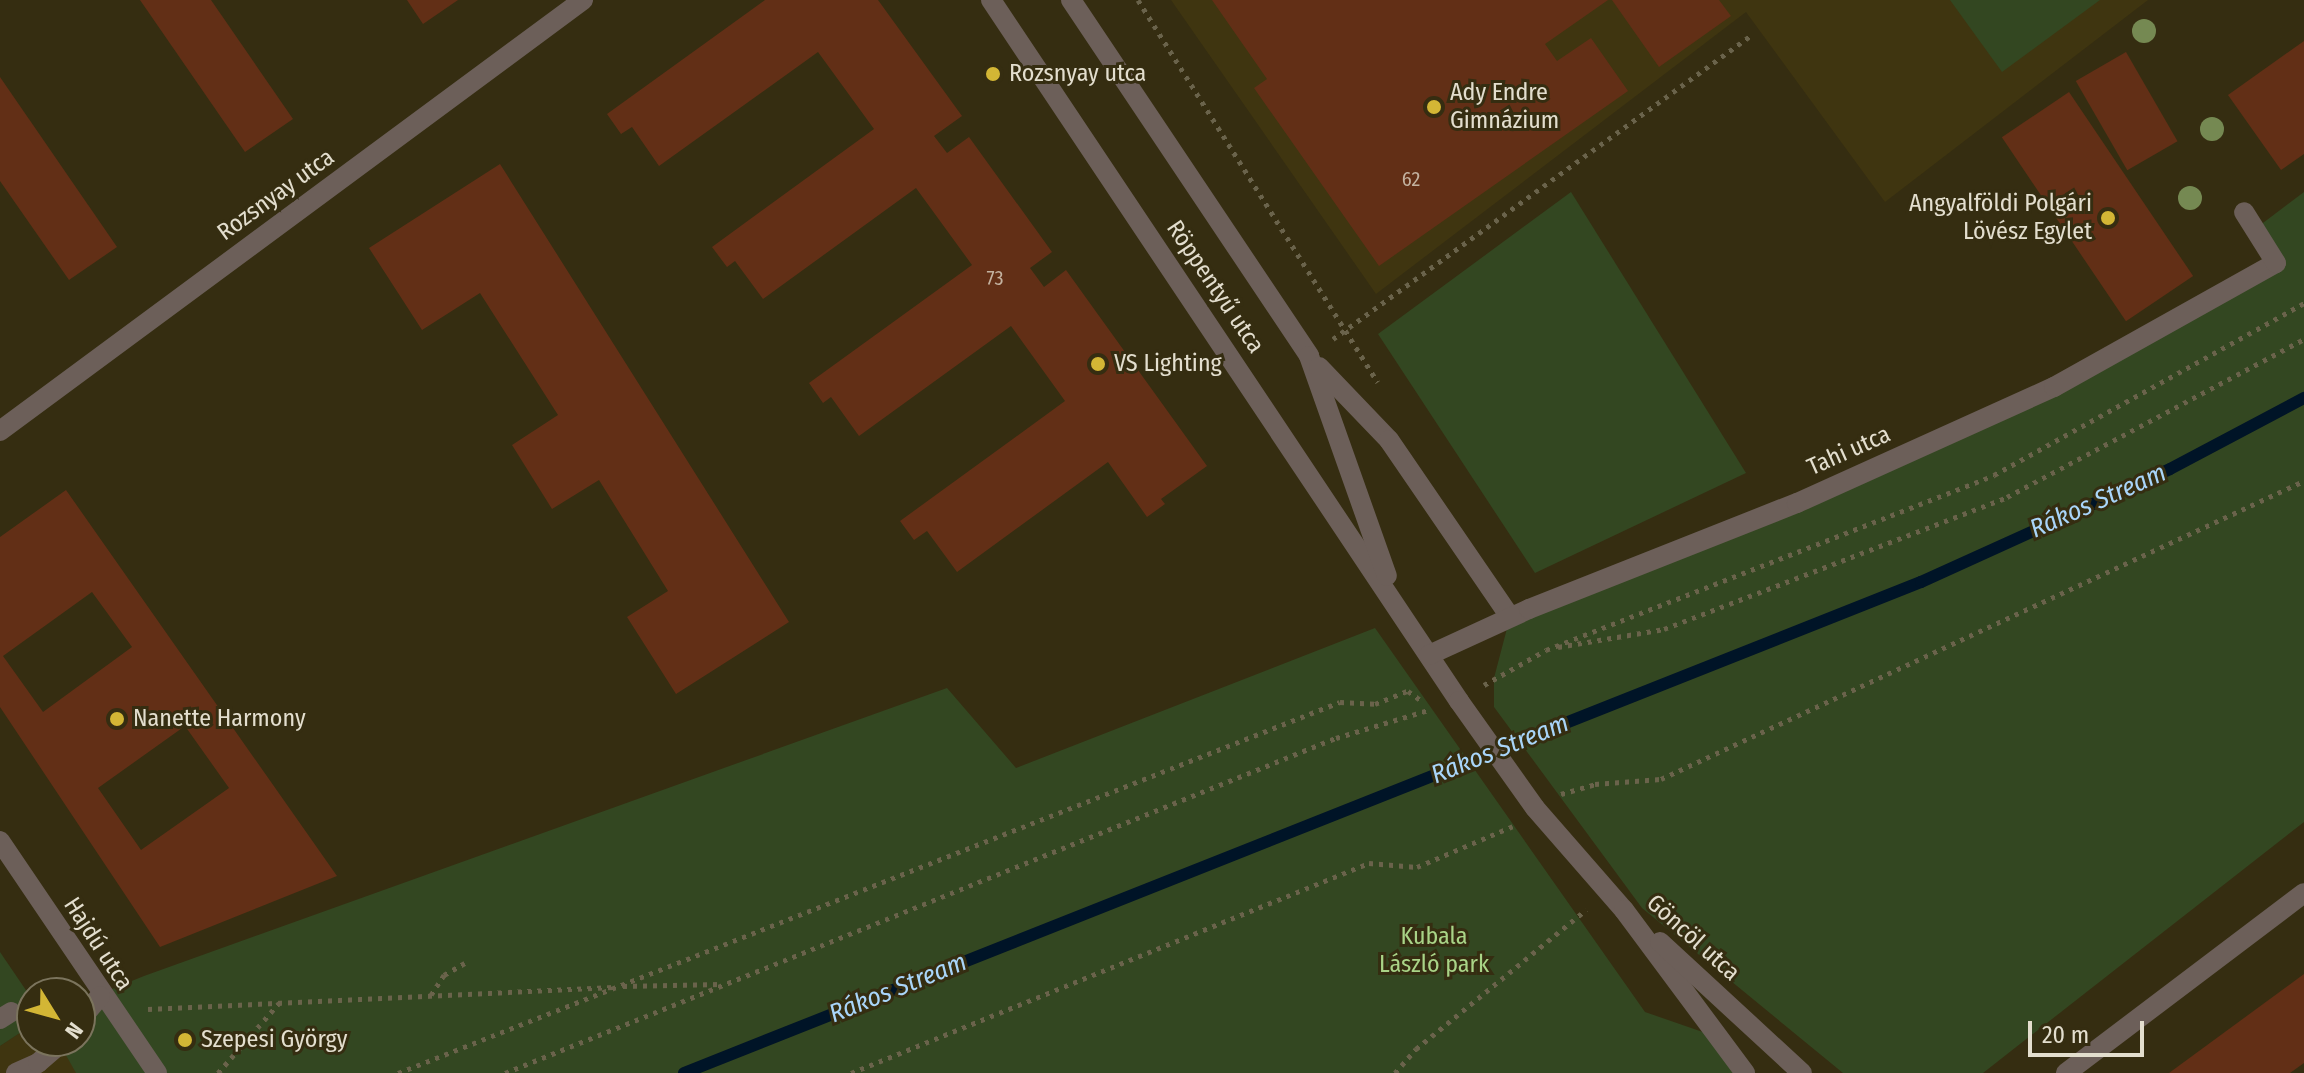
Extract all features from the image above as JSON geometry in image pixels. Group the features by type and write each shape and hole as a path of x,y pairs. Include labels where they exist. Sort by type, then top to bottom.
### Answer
{"street":[{"name":"Rozsnyay utca","path":"0,431 583,0"},
{"name":"Röppentyű utca","path":"991,0 1396,602 1459,701 1535,808 1624,910"},
{"name":"Röppentyű utca","path":"1071,0 1309,356 1396,602"},
{"name":"Tahi utca","path":"1429,655 1529,609 1797,503 2054,387 2276,263 2244,212"},
{"path":"1309,356 1389,440 1510,617"},
{"name":"Hajdú utca","path":"0,841 105,1003 157,1073"},
{"path":"2066,1073 2304,893"},
{"name":"Göncöl utca","path":"1624,910 1745,1073"},
{"name":"Göncöl utca","path":"1624,910 1802,1073"},
{"path":"96,1009 105,1003"},
{"path":"16,1073 45,1057"}],"path":[{"path":"1138,0 1388,397"},
{"path":"1309,356 1753,34"},
{"path":"1459,701 1546,650 1994,475 2304,303"},
{"path":"1546,650 1664,629 2007,497 2304,339"},
{"path":"851,1073 1369,863 1417,867 1515,825 1535,808 1595,784 1661,779 2304,481"},
{"path":"1529,609 1546,650"},
{"path":"398,1073 1340,702 1375,704 1408,691 1434,709 1336,738 505,1073"},
{"path":"1395,1073 1416,1049 1609,893"},
{"path":"431,995 444,975 465,963"},
{"path":"105,1003 280,1003 550,986 726,984"},
{"path":"218,1073 280,1003"}],"shaded area":[{"name":"Ady Endre Gimnázium","path":"1171,0 2148,0 1885,202 1746,12 1376,294"},
{"path":"16,1036 16,1057 68,1057 77,1073 0,1073 0,1046"}],"green space":[{"path":"1950,0 2100,0 2002,72"},
{"path":"1571,192 1746,473 1535,573 1378,334"},
{"path":"2304,192 2304,822 1983,1073 1843,1073 1642,908 1494,707 1494,678 1510,617 2054,387 2275,263 2255,229"},
{"name":"Kubala László park","path":"1375,628 1645,1012 1720,1038 1745,1073 76,1073 67,1057 96,1057 96,996 947,688 1016,768"},
{"path":"0,952 17,977 16,1036 0,1046"}],"building":[{"path":"140,0 211,0 293,119 245,152"},
{"path":"407,0 458,0 423,24"},
{"path":"765,0 878,0 962,116 934,136 947,153 969,137 1052,252 1030,268 1044,287 1066,270 1207,466 1161,499 1165,504 1147,517 1108,462 957,572 927,531 914,540 900,521 1065,401 1011,326 859,436 831,397 823,403 809,383 972,265 916,188 763,299 735,261 727,267 712,247 874,129 818,52 659,166 632,127 621,134 607,114"},
{"path":"1212,0 1608,0 1545,44 1557,61 1591,38 1628,91 1379,266 1254,88 1267,79"},
{"path":"1612,0 1719,0 1731,16 1659,67"},
{"path":"2304,41 2304,154 2281,170 2228,95"},
{"path":"2126,52 2178,141 2127,170 2076,81"},
{"path":"0,77 117,247 69,280 0,181"},
{"path":"2069,92 2193,276 2126,321 2002,137"},
{"path":"500,164 789,622 676,694 627,617 668,591 599,480 552,509 512,445 558,415 480,293 422,330 369,248"},
{"name":"Nanette Harmony","path":"66,490 337,876 160,947 0,707 0,537","holes":["92,592 132,647 43,712 3,656","185,726 229,788 141,850 98,788"]},
{"path":"2304,974 2304,1063 2290,1073 2169,1073"}],"waterway":[{"name":"Rákos Stream","path":"684,1073 1921,582 2170,469 2304,398"}],"place":[{"name":"Rozsnyay utca","path":"993,74"},
{"name":"Ady Endre Gimnázium","path":"1434,107"},
{"name":"Angyalföldi Polgári Lövész Egylet","path":"2108,218"},
{"name":"VS Lighting","path":"1098,364"},
{"name":"Nanette Harmony","path":"117,719"},
{"name":"Szepesi György","path":"185,1040"}]}
